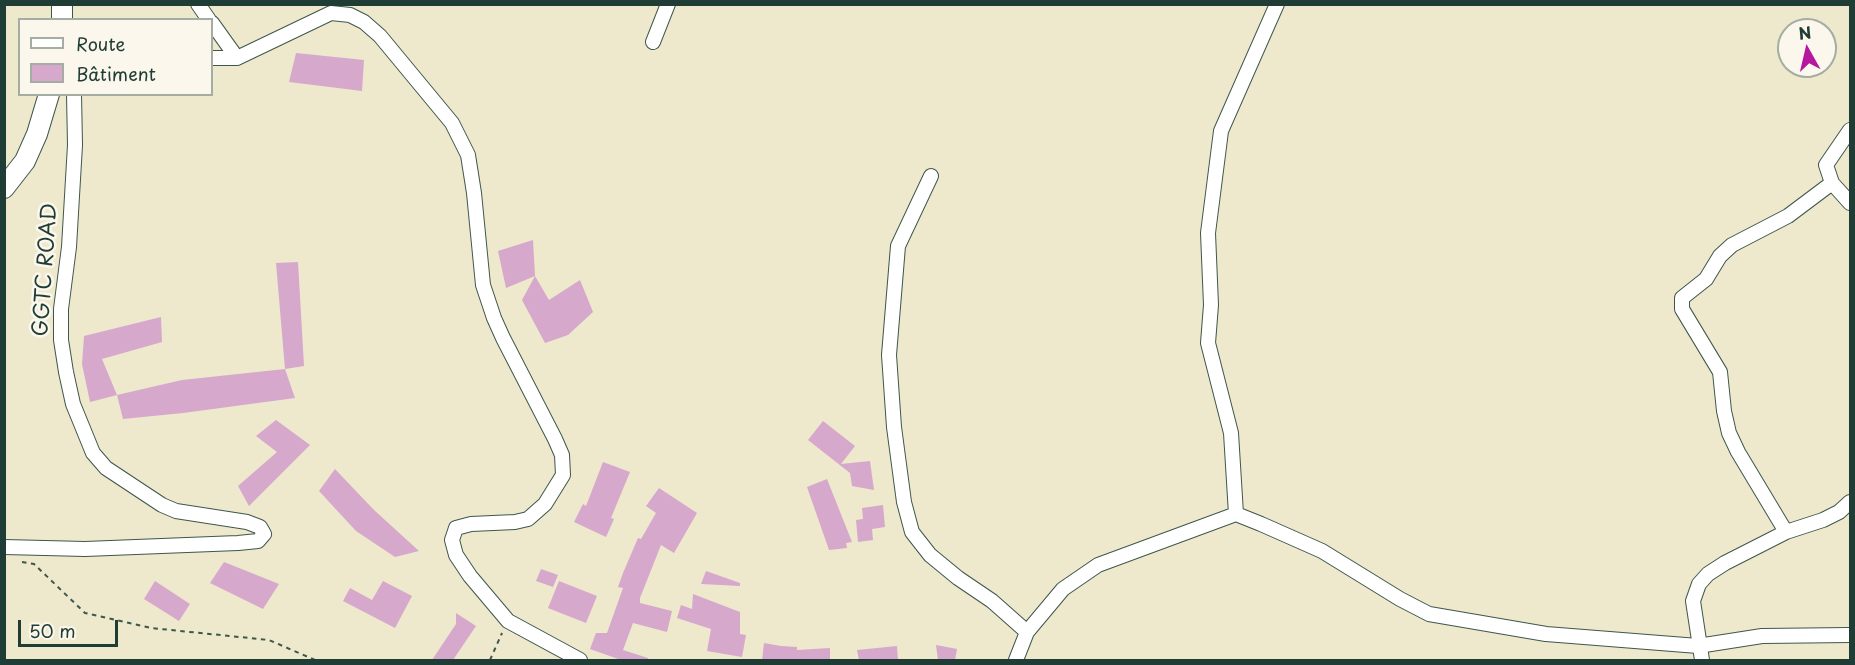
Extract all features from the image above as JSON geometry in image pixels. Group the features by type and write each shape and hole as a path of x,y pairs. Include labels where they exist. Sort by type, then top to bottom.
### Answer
{"street":[{"path":"198,4 208,18"},
{"path":"653,42 668,4"},
{"path":"1236,514 1231,433 1208,343 1211,305 1208,233 1221,131 1277,4"},
{"path":"213,58 237,58 334,9 364,22 380,36 452,123 468,155 483,285 494,318 562,456 562,475 545,504 528,519 515,522 471,524 456,528 452,540 456,555 470,576 508,621 580,660"},
{"path":"213,25 237,58"},
{"path":"4,188 25,161 37,134 48,96"},
{"name":"GGTC ROAD","path":"4,547 85,549 238,543 258,541 264,534 260,527 247,522 176,511 162,505 106,468 93,453 73,404 61,340 61,309 69,247 75,145 74,96"},
{"path":"1851,130 1826,165 1832,183 1851,203"},
{"path":"931,176 898,246 889,355 894,426 904,502 912,532 930,555 958,579 992,601 1027,632"},
{"path":"1786,532 1729,433 1720,372 1682,309 1682,298 1706,279 1720,256 1732,245 1788,216 1832,183"},
{"path":"1701,660 1693,602 1699,584 1708,574 1786,532 1823,520 1839,512 1851,502"},
{"path":"1839,512 1851,521"},
{"path":"1016,660 1027,632 1063,589 1098,565 1236,514 1322,551 1429,614 1546,634 1698,646 1762,636 1851,635"}],"path":[{"path":"14,561 34,564 85,614 151,628 269,640 315,660"},
{"path":"490,660 508,621"}],"building":[{"path":"296,53 364,60 362,91 289,82"},
{"path":"533,240 535,276 506,288 498,251"},
{"path":"298,262 304,366 285,369 276,263"},
{"path":"535,276 549,300 580,280 593,312 568,335 545,343 522,300"},
{"path":"161,317 162,342 102,359 117,395 90,402 82,364 84,336"},
{"path":"285,369 295,398 123,419 117,395 182,380"},
{"path":"276,420 310,445 249,506 238,486 277,452 256,436"},
{"path":"823,421 855,446 841,464 870,461 874,490 852,486 850,473 808,440"},
{"path":"603,462 630,472 611,518 614,519 606,537 574,522 583,504 586,506"},
{"path":"335,469 374,510 419,551 395,557 356,531 319,491"},
{"path":"827,479 852,542 846,543 847,548 829,550 807,487"},
{"path":"659,488 697,513 674,553 661,545 640,598 640,603 672,611 667,632 633,623 623,650 648,658 648,660 621,660 590,649 596,633 607,633 623,588 618,587 623,573 638,538 641,539 656,513 646,506"},
{"path":"883,505 885,527 872,529 873,540 858,542 856,520 863,519 862,508"},
{"path":"224,562 279,584 263,609 210,583"},
{"path":"541,569 558,575 553,587 536,581"},
{"path":"706,571 740,583 740,586 701,584"},
{"path":"155,581 190,604 179,621 144,599"},
{"path":"383,581 412,596 395,628 343,601 350,588 372,600"},
{"path":"559,581 597,596 586,623 548,608"},
{"path":"693,594 740,612 740,634 746,635 742,657 707,651 711,629 677,618 681,605 692,609"},
{"path":"456,613 476,626 453,660 432,660 456,624"},
{"path":"764,643 797,647 797,650 830,648 830,660 762,660"},
{"path":"936,645 957,649 955,660 938,660"},
{"path":"897,646 898,660 859,660 857,650"}]}
